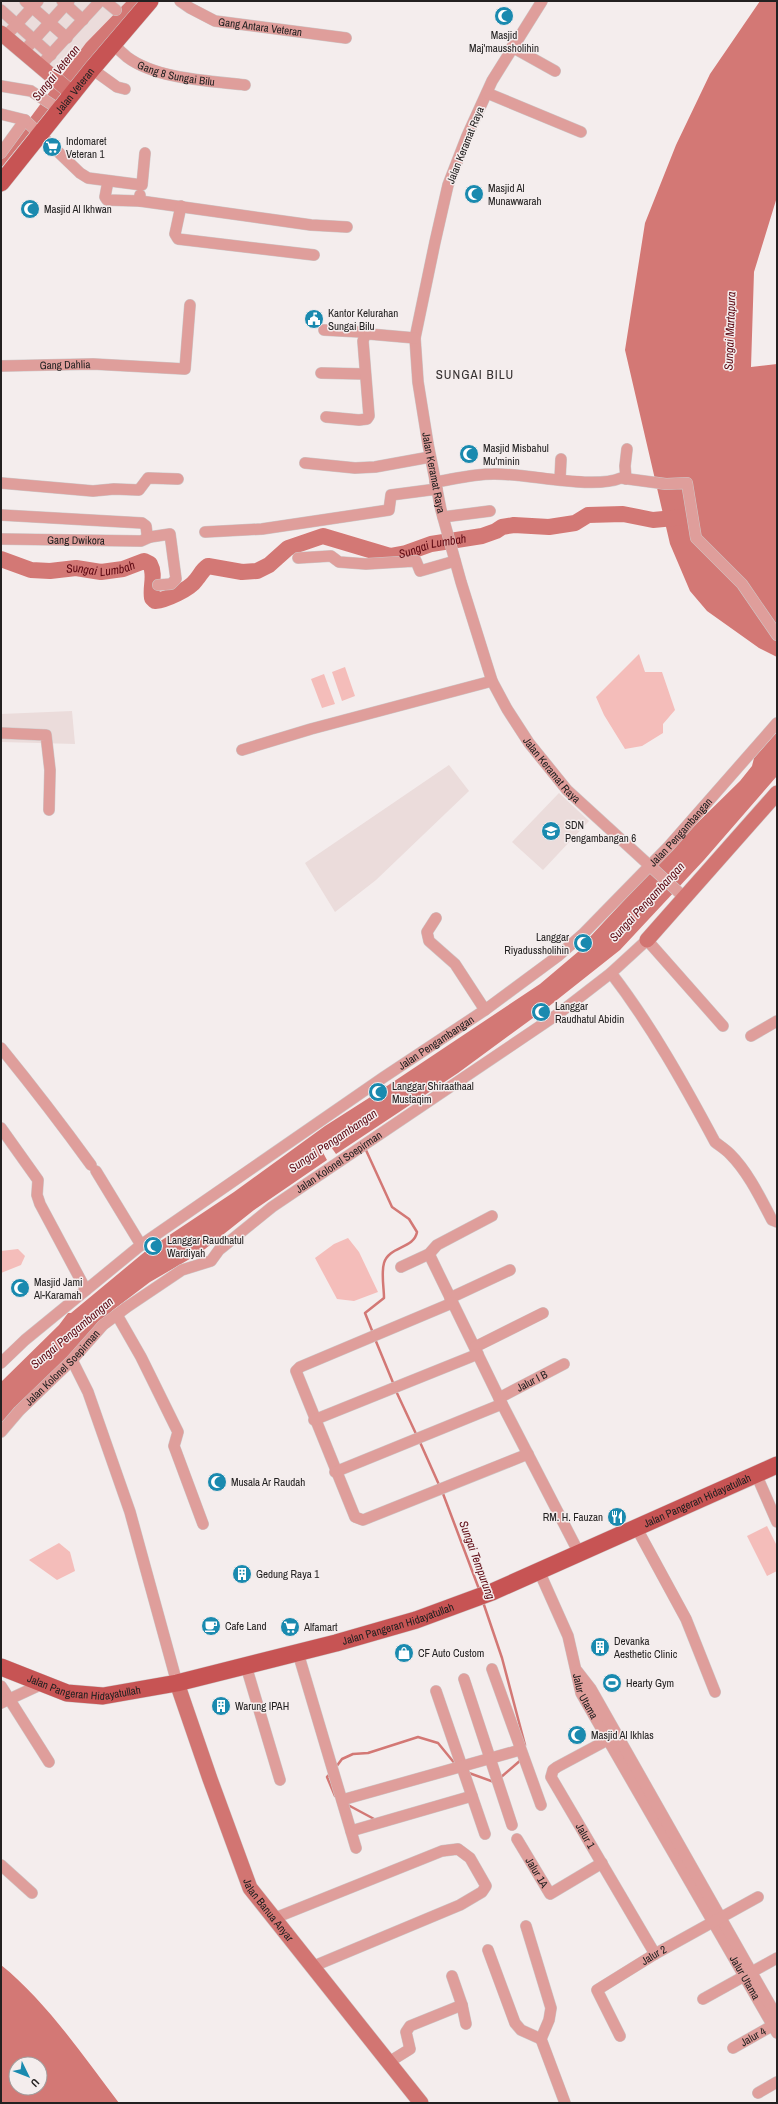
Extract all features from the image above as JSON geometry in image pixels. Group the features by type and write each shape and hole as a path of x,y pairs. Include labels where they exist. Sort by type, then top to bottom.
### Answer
{"main road":[{"name":"Jalan Veteran","path":"1,183 32,125 65,88 92,69 114,44 144,3"},
{"name":"Jalan Pangeran Hidayatullah","path":"1,1667 67,1693 93,1696 177,1683 298,1653 416,1620 467,1602 539,1572 636,1527 777,1465"}],"street":[{"path":"40,66 100,1"},
{"path":"105,1 116,10"},
{"name":"Gang Antara Veteran","path":"180,1 215,21 346,38"},
{"name":"Jalan Keramat Raya","path":"542,1 512,47 487,92 467,136 448,185 415,338 418,382 430,457 443,517 492,681 529,743 552,773 599,821 681,895"},
{"path":"23,52 65,2 83,20"},
{"path":"65,88 3,35 17,24 31,3 67,38"},
{"path":"1,10 51,54"},
{"name":"Gang 8 Sungai Bilu","path":"114,44 128,58 152,70 188,78 245,85"},
{"path":"512,47 556,71"},
{"path":"92,69 113,85 124,89"},
{"path":"1,86 31,92 52,104"},
{"path":"487,92 581,132"},
{"path":"1,114 32,125 80,174 88,178 142,185"},
{"path":"1,152 32,125"},
{"path":"140,201 145,152"},
{"path":"108,181 106,200 140,201 311,225 347,226"},
{"path":"181,206 175,234 177,238 314,255"},
{"name":"Gang Dahlia","path":"1,366 129,366 185,369 190,305"},
{"path":"324,330 361,332 365,335 369,334 415,338"},
{"path":"326,417 359,420 368,417 363,341 365,335"},
{"path":"320,372 365,374"},
{"path":"626,479 625,466 627,449"},
{"path":"305,463 355,468 375,467 430,457"},
{"path":"560,459 560,479"},
{"path":"205,532 262,529 389,510 391,495 493,474 595,482 615,482 621,478 666,484 687,483 696,538 742,584 777,635"},
{"path":"1,483 87,490 139,490 148,478 178,479"},
{"path":"443,517 490,511"},
{"path":"1,515 142,523 146,526 147,534 150,537"},
{"name":"Gang Dwikora","path":"1,539 141,541 150,537 175,534 176,579 171,584 158,585"},
{"path":"298,558 331,556 339,562 416,562 420,571 455,561"},
{"path":"242,750 311,729 492,681"},
{"name":"Jalan Pengambangan","path":"1,1363 16,1348 141,1245 378,1081 485,1010 558,956 583,934 650,867 777,723"},
{"path":"1,733 46,735 50,770 49,810"},
{"name":"Jalan Kolonel Soepirman","path":"1,1432 24,1406 72,1360 103,1325 182,1270 211,1261 219,1250 272,1207 558,1014 611,973 647,940 681,895 777,793"},
{"path":"436,918 428,929 427,939 455,964 485,1010"},
{"path":"647,940 723,1026"},
{"path":"611,973 643,1016 715,1142 729,1153 744,1171 754,1186 772,1220 777,1222"},
{"path":"751,1036 777,1021"},
{"path":"1,1048 46,1104 76,1147 93,1168 141,1245"},
{"path":"1,1128 38,1180 37,1195 40,1204 86,1290"},
{"path":"401,1267 429,1254 437,1245 492,1216"},
{"path":"429,1254 500,1401 579,1553"},
{"path":"510,1270 451,1301 297,1369 296,1375 335,1472 355,1517 360,1521 528,1454"},
{"path":"314,1420 402,1385 476,1350 543,1313"},
{"path":"117,1315 141,1357 178,1432 174,1446 203,1524"},
{"path":"72,1360 88,1392 130,1512 177,1683"},
{"name":"Jalur I B","path":"335,1472 417,1439 500,1401 564,1364"},
{"path":"756,1474 777,1522"},
{"path":"636,1527 686,1619 715,1692"},
{"name":"Jalur Utama","path":"539,1572 568,1636 580,1693 612,1738 776,2024"},
{"path":"298,1653 356,1848"},
{"path":"246,1666 280,1780"},
{"path":"492,1669 541,1805"},
{"path":"464,1679 512,1825"},
{"name":"Jalan Banua Anyar","path":"177,1683 246,1880 256,1896 314,1966 421,2103"},
{"path":"4,1701 42,1684"},
{"path":"1,1686 4,1701 49,1762"},
{"path":"436,1691 485,1834"},
{"name":"Jalur 1","path":"612,1738 557,1767 553,1770 551,1777 655,1954"},
{"path":"342,1800 520,1750"},
{"path":"351,1831 472,1796"},
{"name":"Jalur 1A","path":"518,1839 550,1894 602,1863"},
{"path":"275,1918 442,1851 458,1849 470,1858 486,1886 482,1892 460,1905 314,1966"},
{"path":"1,1865 32,1893"},
{"name":"Jalur 2","path":"620,2036 597,1990 655,1954 758,1897"},
{"path":"526,1926 551,2008 549,2020 541,2039 565,2103"},
{"path":"488,1950 515,2024 521,2030 541,2039"},
{"path":"703,1999 777,1958"},
{"path":"452,1976 462,2005 466,2024"},
{"path":"389,2062 410,2049 406,2032 410,2026 462,2005"},
{"name":"Jalur 4","path":"733,2048 776,2024"},
{"path":"758,2093 777,2082"}],"shaded area":[{"path":"1,1 127,1 58,77 1,27"},
{"path":"639,654 645,672 662,672 675,710 663,724 663,733 642,746 625,749 604,715 596,697"},
{"path":"345,667 355,696 342,701 332,672"},
{"path":"324,674 335,704 322,708 311,679"},
{"path":"72,711 75,744 1,742 1,714"},
{"path":"449,765 469,791 376,880 335,912 305,863"},
{"name":"SDN Pengambangan 6","path":"559,793 589,821 543,870 512,842"},
{"path":"348,1238 359,1252 378,1292 354,1301 337,1299 315,1258 334,1244"},
{"path":"18,1249 25,1256 21,1265 1,1273 1,1251"},
{"path":"767,1526 777,1546 777,1571 767,1576 747,1536"},
{"path":"59,1543 70,1552 75,1571 57,1580 29,1560"}],"water":[{"path":"127,1 140,1 60,95 1,168 1,157 86,43"},
{"name":"Sungai Martapura","path":"760,1 777,1 777,197 754,272 751,367 777,364 777,657 759,648 707,611 690,591 670,544 625,350 645,223 676,145 710,74"},
{"name":"Sungai Pengambangan","path":"777,732 777,776 704,860 620,950 548,1007 458,1073 336,1154 329,1144 321,1149 327,1160 254,1210 200,1253 150,1282 113,1310 1,1427 1,1382 59,1325 68,1313 71,1313 147,1250 234,1192 325,1126 372,1096 375,1101 387,1095 384,1088 540,984 579,951 589,938 684,836 740,781 752,766 754,758"},
{"path":"1,1965 18,1979 49,2012 119,2103 1,2103"}],"waterway":[{"name":"Sungai Lumbah","path":"1,559 31,570 50,571 76,568 101,572 123,569 144,561 150,564 152,568 152,598 155,601 171,596 189,587 208,566 242,572 257,571 269,565 288,548 323,536 390,556 406,553 431,544 482,536 502,527 514,525 549,527 575,523 588,515 623,514 653,520 685,517"},
{"name":"Sungai Tempurung","path":"365,1148 392,1207 409,1219 417,1232 415,1238 411,1242 391,1253 384,1263 384,1298 365,1313 373,1333"},
{"name":"Sungai Tempurung","path":"375,1339 394,1385"},
{"name":"Sungai Tempurung","path":"396,1391 417,1436"},
{"name":"Sungai Tempurung","path":"419,1440 440,1487"},
{"name":"Sungai Tempurung","path":"442,1491 479,1589"},
{"name":"Sungai Tempurung","path":"483,1602 502,1658 525,1745"},
{"name":"Sungai Tempurung","path":"336,1767 342,1759 353,1754 368,1753 418,1737 438,1743 456,1765"},
{"name":"Sungai Tempurung","path":"500,1778 522,1759"},
{"name":"Sungai Tempurung","path":"469,1773 494,1782"},
{"name":"Sungai Tempurung","path":"330,1774 327,1777 335,1796"},
{"name":"Sungai Tempurung","path":"348,1805 376,1820"}],"place":[{"name":"Masjid Maj'maussholihin","path":"504,16"},
{"name":"Indomaret Veteran 1","path":"52,147"},
{"name":"Masjid Al Munawwarah","path":"474,194"},
{"name":"Masjid Al Ikhwan","path":"30,209"},
{"name":"Kantor Kelurahan Sungai Bilu","path":"314,319"},
{"name":"Masjid Misbahul Mu'minin","path":"469,454"},
{"name":"SDN Pengambangan 6","path":"551,831"},
{"name":"Langgar Riyadussholihin","path":"583,943"},
{"name":"Langgar Raudhatul Abidin","path":"541,1012"},
{"name":"Langgar Shiraathaal Mustaqim","path":"378,1092"},
{"name":"Langgar Raudhatul Wardiyah","path":"153,1246"},
{"name":"Masjid Jami Al-Karamah","path":"20,1288"},
{"name":"Musala Ar Raudah","path":"217,1482"},
{"name":"RM. H. Fauzan","path":"617,1517"},
{"name":"Gedung Raya 1","path":"242,1574"},
{"name":"Cafe Land","path":"211,1626"},
{"name":"Alfamart","path":"290,1627"},
{"name":"Devanka Aesthetic Clinic","path":"600,1647"},
{"name":"CF Auto Custom","path":"404,1653"},
{"name":"Hearty Gym","path":"612,1683"},
{"name":"Warung IPAH","path":"221,1706"},
{"name":"Masjid Al Ikhlas","path":"577,1735"}],"district":[{"name":"SUNGAI BILU","path":"475,374"}],"water label":[{"name":"Sungai Veteran","path":"56,73"}]}
